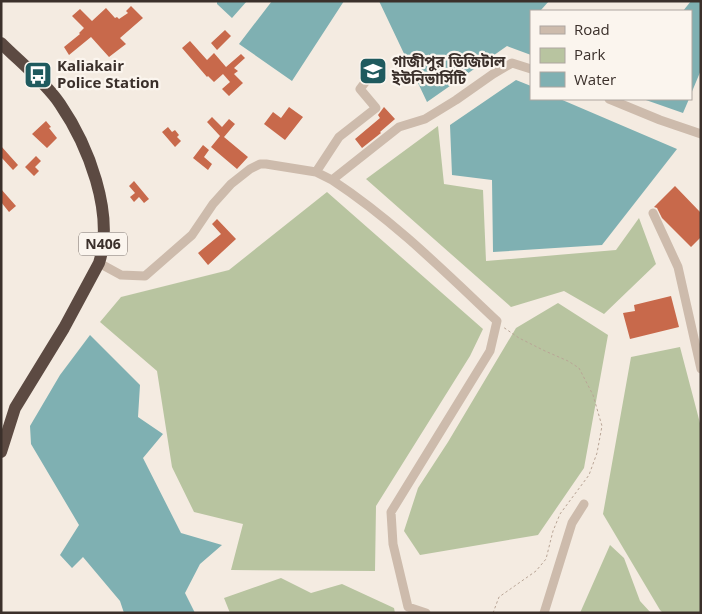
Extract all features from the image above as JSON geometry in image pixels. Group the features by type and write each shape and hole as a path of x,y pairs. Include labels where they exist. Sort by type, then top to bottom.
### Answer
{"highway":[{"name":"N406","path":"1,43 59,102 86,152 96,181 103,223 102,252 99,262 64,328 15,408 1,452"}],"street":[{"path":"332,180 399,127 425,119 512,63 530,69"},
{"path":"316,172 339,138 376,108 360,89 373,72"},
{"path":"611,100 701,134"},
{"path":"99,262 122,275 145,276 192,234 224,190 250,169 260,164 266,164 316,172 332,180 351,193 416,246 497,321 490,351 391,512 393,544 408,607 426,613"},
{"path":"652,213 678,267 701,369"},
{"path":"544,613 572,524 584,504"}],"path":[{"path":"493,613 499,597 536,571 546,559 553,531 560,514 589,475 597,452 602,426 594,395 579,368 519,338 497,321"}],"green space":[{"path":"438,126 444,184 483,190 486,261 616,250 639,218 656,264 604,314 564,291 511,307 366,179"},
{"path":"327,192 483,329 470,356 376,506 375,571 231,570 243,524 194,512 172,467 157,371 100,322 121,297 229,270"},
{"path":"558,303 608,335 584,468 538,535 420,555 404,531 418,488 448,442 516,328"},
{"path":"680,347 701,427 701,613 663,613 660,610 603,514 631,357"},
{"path":"610,545 624,558 640,601 651,613 580,613"},
{"path":"281,578 311,593 342,584 394,608 395,613 230,613 224,598"}],"water":[{"path":"217,1 247,1 232,18 217,4"},
{"path":"272,1 344,1 292,81 239,44"},
{"path":"379,1 549,1 541,10 530,10 530,55 507,46 427,102"},
{"path":"691,1 701,1 701,70 692,92 692,10 684,10"},
{"path":"516,80 530,86 530,100 562,100 677,149 602,245 493,252 492,180 452,175 450,125"},
{"path":"646,100 689,100 683,113"},
{"path":"90,335 140,385 138,417 163,434 143,458 181,533 222,545 200,564 185,593 195,613 124,613 120,601 83,557 72,568 60,555 79,525 31,444 30,426 60,375"}],"building":[{"path":"131,6 143,18 120,38 126,44 109,57 91,37 69,55 64,47 80,34 84,28 72,16 80,9 92,21 106,8 115,18 119,19 128,13 126,11"},
{"path":"225,30 231,36 217,50 211,43"},
{"path":"190,41 207,60 214,53 226,67 241,54 245,58 234,68 238,71 234,74 243,83 229,96 222,89 230,82 223,74 214,82 207,77 182,48"},
{"path":"289,107 303,117 285,140 264,124 273,112 281,118"},
{"path":"384,107 395,119 362,148 355,139 380,118 378,115"},
{"path":"212,117 222,127 229,119 235,124 224,137 248,157 237,169 211,147 220,136 207,122"},
{"path":"46,121 57,138 47,148 32,134"},
{"path":"168,127 172,132 175,130 179,135 177,137 181,141 175,147 162,132"},
{"path":"203,145 209,150 204,157 212,164 208,170 193,158"},
{"path":"1,146 18,165 13,170 1,157"},
{"path":"36,156 41,161 35,167 39,171 34,176 25,167"},
{"path":"134,181 149,199 144,203 139,197 134,202 130,197 135,193 129,186"},
{"path":"675,186 701,213 701,237 691,247 662,218 657,208 654,207"},
{"path":"1,189 16,206 9,212 1,202"},
{"path":"217,219 236,239 208,265 198,253 221,234 212,224"},
{"path":"671,296 679,327 630,339 623,313 635,311 634,305"}],"place":[{"name":"গাজীপুর ডিজিটাল ইউনিভার্সিটি","path":"373,71"},
{"name":"Kaliakair Police Station","path":"38,75"}]}
